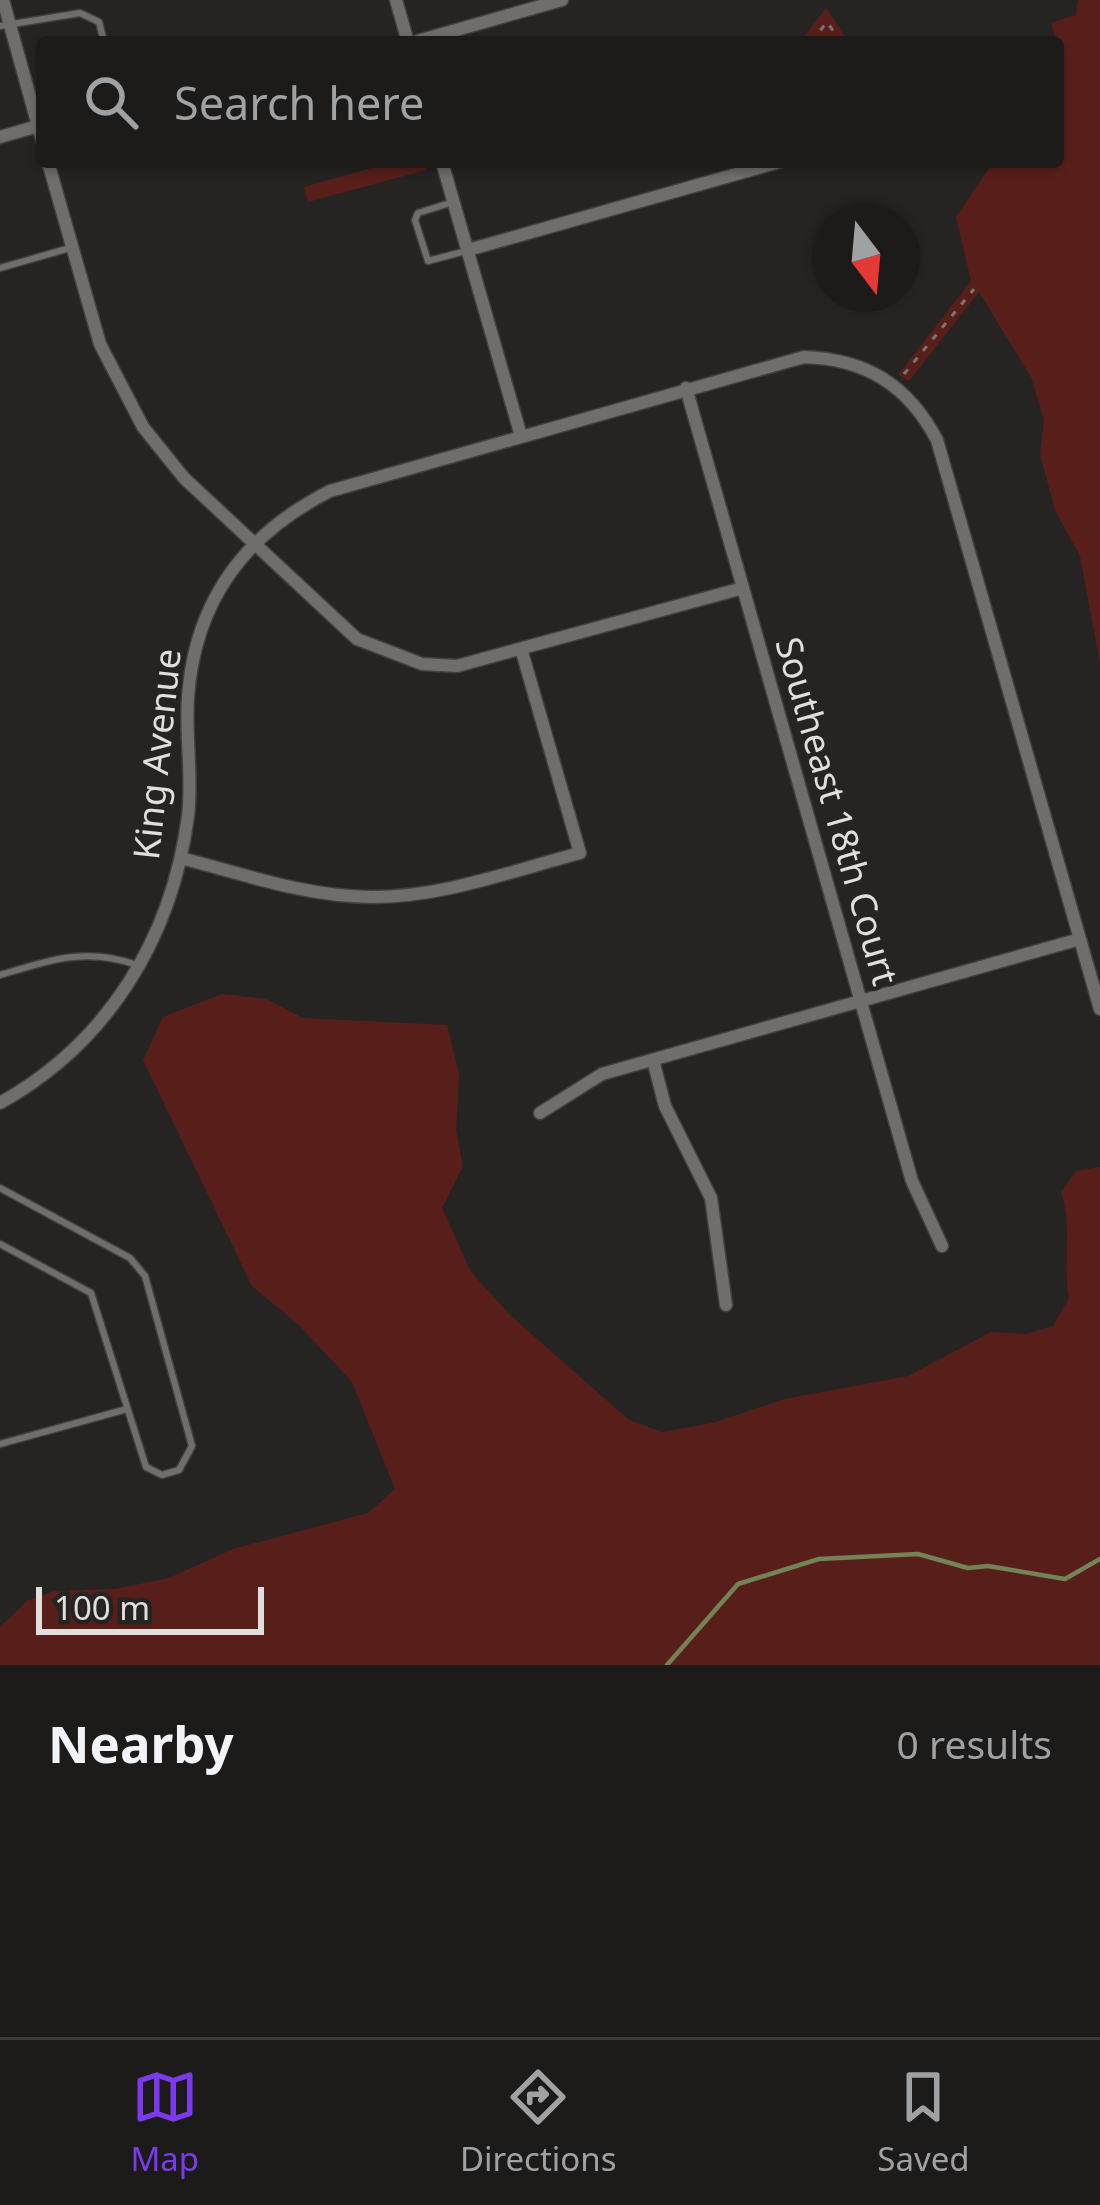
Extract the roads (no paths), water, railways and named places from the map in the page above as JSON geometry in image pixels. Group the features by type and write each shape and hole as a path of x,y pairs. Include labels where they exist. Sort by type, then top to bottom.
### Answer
{"street":[{"path":"2,0 5,25 36,121"},
{"path":"396,0 409,36"},
{"path":"433,36 562,0"},
{"path":"0,137 36,133"},
{"path":"50,168 100,344 143,427 184,478 250,544 356,639 388,655 457,666 522,652 742,588"},
{"path":"444,168 520,436"},
{"path":"468,250 758,168"},
{"name":"King Avenue","path":"0,1103 34,1083 89,1036 140,966 181,858 188,812 188,701 194,650 211,602 250,544 290,512 330,491 764,366 832,358 872,370 896,385 924,415 941,453 1080,939"},
{"name":"Southeast 18th Court","path":"686,388 912,1181 942,1246"},
{"path":"181,858 299,889 369,897 439,891 580,853 522,652"},
{"path":"540,1113 602,1074 1080,939 1100,1009"},
{"path":"653,1060 665,1106 711,1198 726,1305"}],"lane":[{"path":"5,25 92,15 101,36"},
{"path":"454,202 418,213 415,220 428,261 468,250"},
{"path":"0,268 73,247"},
{"path":"0,975 74,952 103,953 140,966"},
{"path":"0,1188 130,1258 145,1276 192,1446 179,1471 162,1475 146,1467 91,1293 0,1244"},
{"path":"0,1444 127,1408"}],"waterway":[{"path":"667,1665 738,1584 819,1559 918,1554 968,1568 988,1566 1065,1579 1100,1559"}]}
